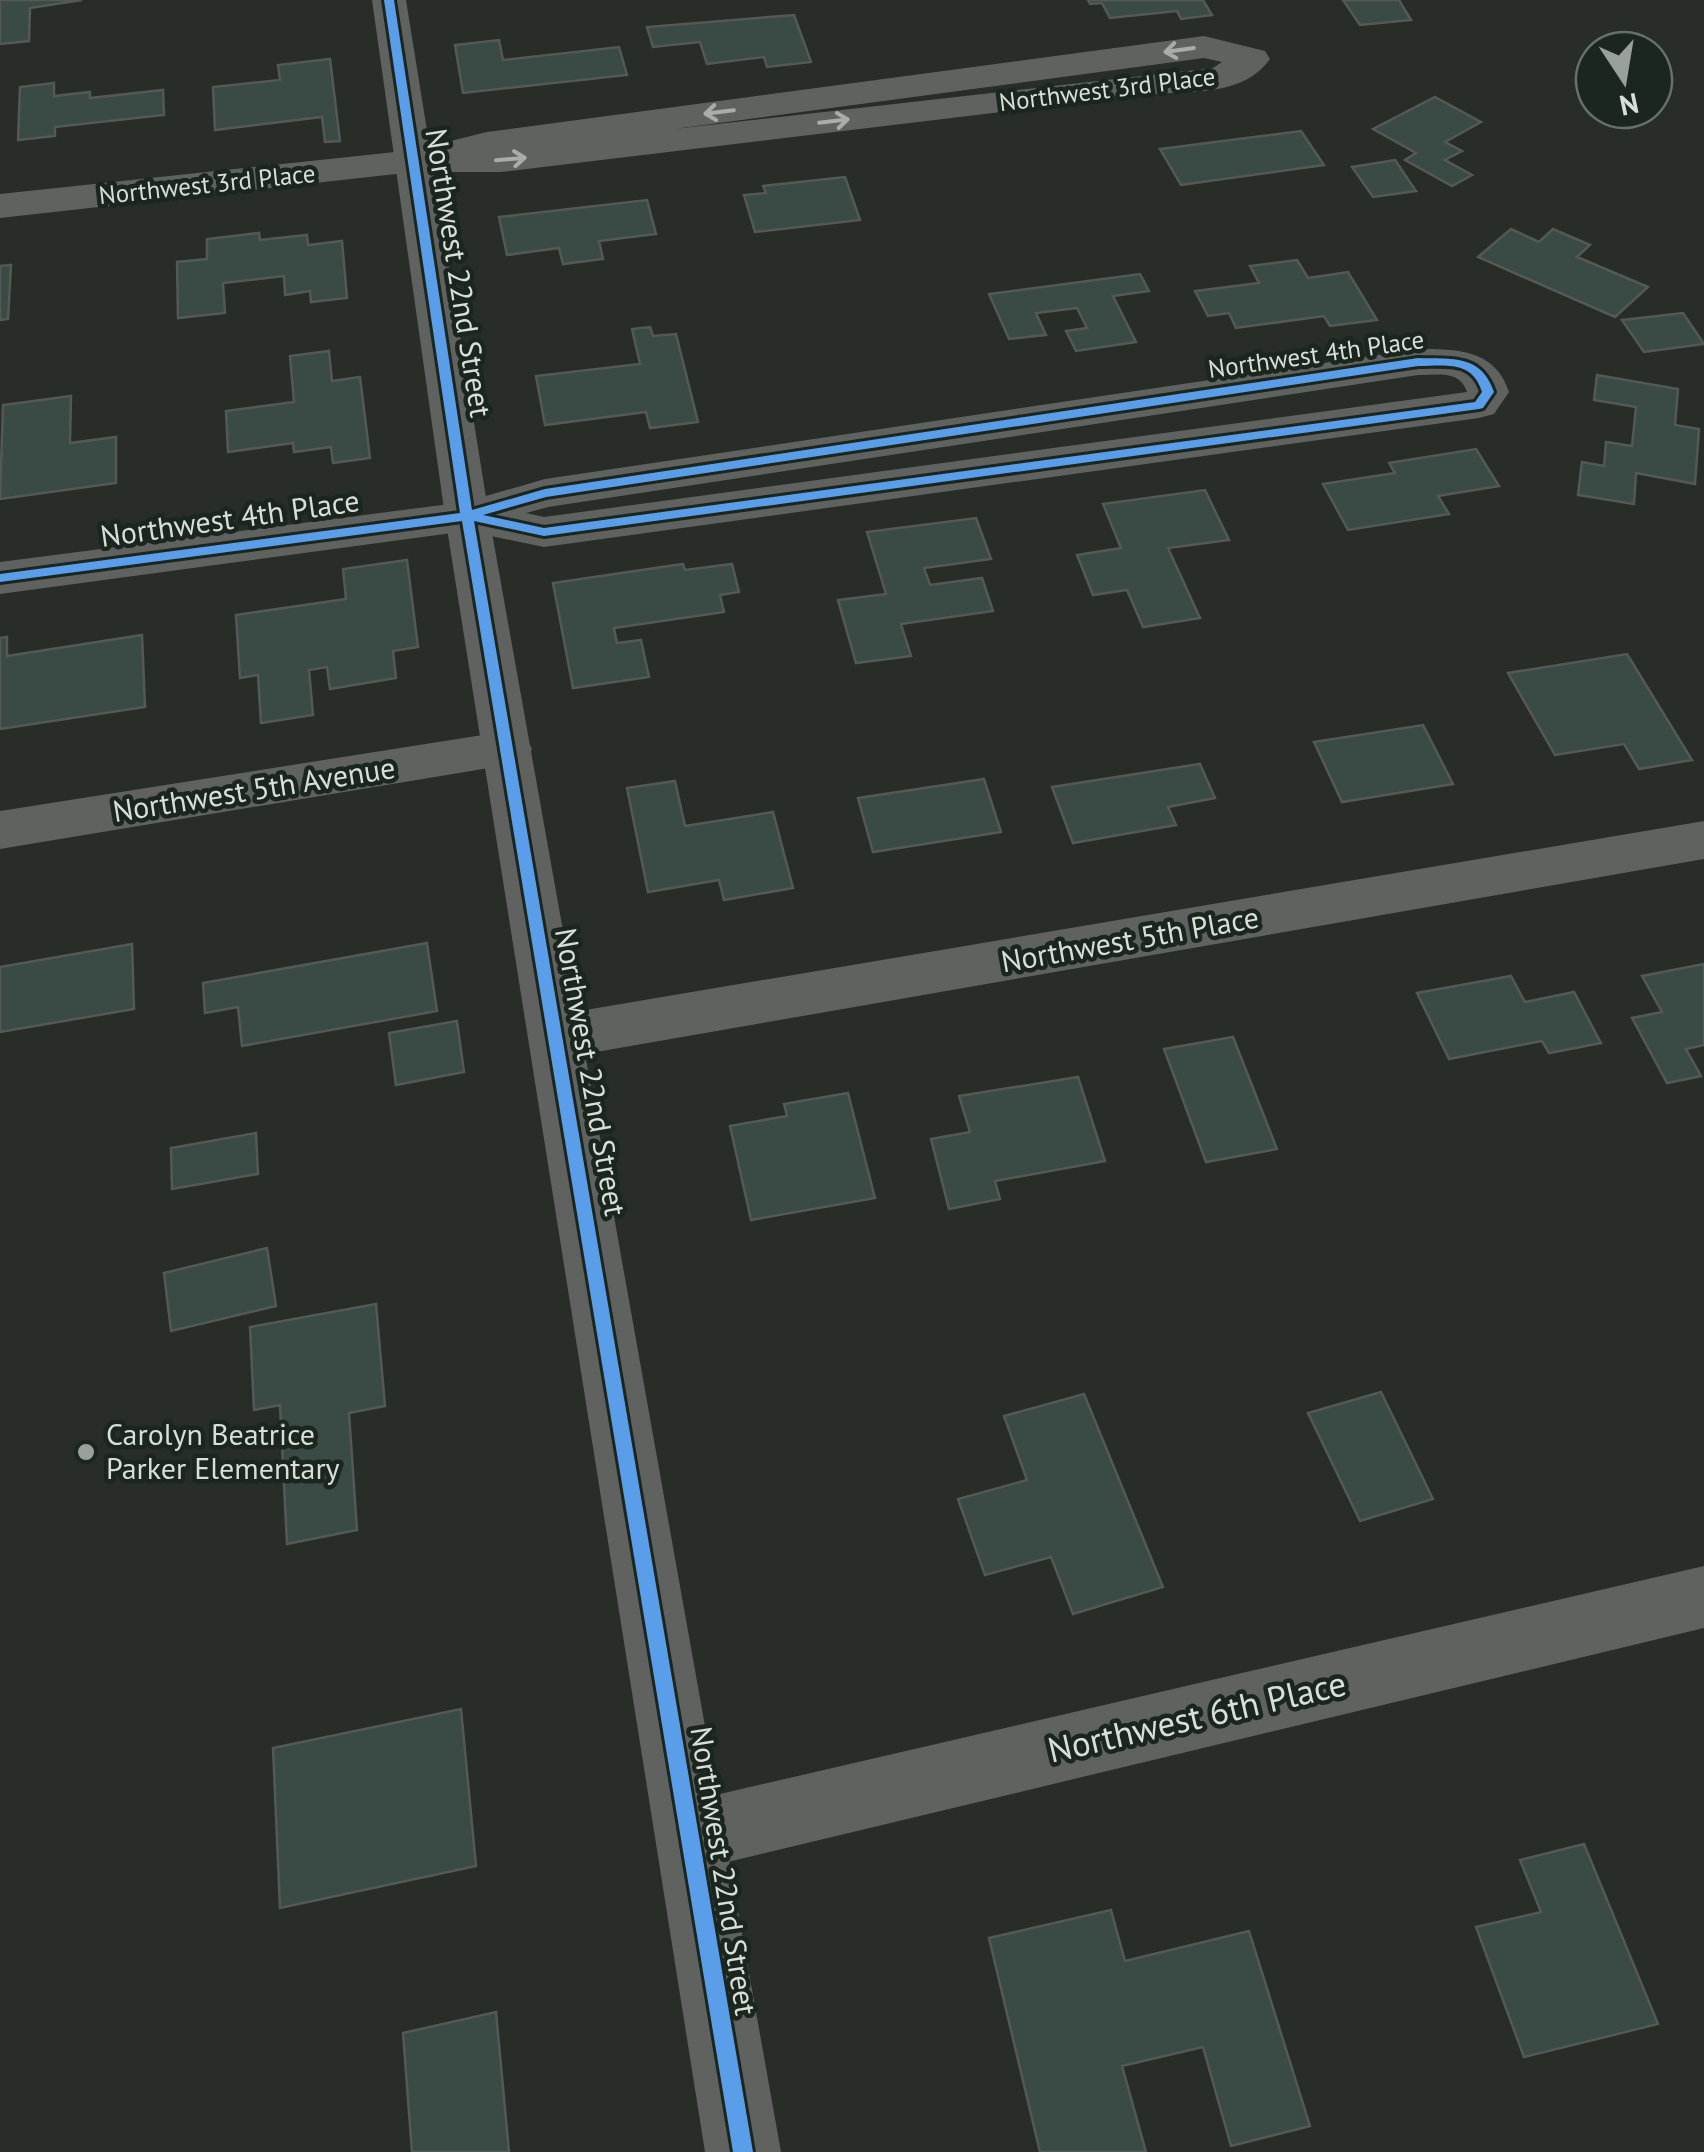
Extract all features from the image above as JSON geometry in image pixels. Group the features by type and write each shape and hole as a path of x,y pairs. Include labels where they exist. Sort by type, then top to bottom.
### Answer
{"street":[{"name":"Northwest 22nd Street","path":"389,0 467,516 742,2152"},
{"name":"Northwest 3rd Place","path":"0,206 414,161 501,160 1222,78 1252,58 1204,47 487,143 414,161"},
{"name":"Northwest 4th Place","path":"0,578 467,516 545,492 1418,362 1466,363 1480,371 1488,392 1479,405 544,532 467,516"},
{"name":"Northwest 5th Avenue","path":"0,830 508,750"},
{"name":"Northwest 5th Place","path":"556,1037 1704,840"},
{"name":"Northwest 6th Place","path":"690,1836 1704,1597"}],"building":[{"path":"0,0 82,0 30,8 29,41 0,44"},
{"path":"1088,0 1203,0 1212,15 1181,19 1177,11 1110,18 1102,3 1090,4"},
{"path":"1343,0 1399,0 1411,20 1360,25"},
{"path":"794,15 811,62 767,67 764,57 707,64 700,42 653,47 647,27"},
{"path":"499,40 503,60 619,47 627,75 463,93 455,45"},
{"path":"330,59 340,141 325,142 322,117 215,130 213,87 280,80 278,65"},
{"path":"54,83 54,96 90,92 90,98 163,90 164,115 55,127 55,136 18,140 20,87"},
{"path":"1435,97 1481,122 1445,142 1462,151 1445,160 1472,175 1452,186 1405,160 1416,153 1373,129"},
{"path":"1301,131 1324,165 1181,185 1160,149"},
{"path":"1395,160 1416,191 1373,197 1352,167"},
{"path":"845,177 860,220 755,232 744,195 766,193 763,186"},
{"path":"647,200 656,234 599,241 603,259 563,264 559,248 507,255 499,217"},
{"path":"1511,229 1539,242 1553,229 1590,245 1577,257 1648,287 1615,317 1478,257"},
{"path":"259,233 260,240 307,235 308,245 342,241 347,298 311,302 310,291 285,295 284,276 223,283 225,313 178,318 177,262 207,259 207,239"},
{"path":"1297,260 1308,278 1348,272 1377,320 1330,326 1324,316 1236,328 1229,313 1208,316 1195,291 1259,283 1250,266"},
{"path":"11,265 8,319 0,320 0,266"},
{"path":"1140,274 1149,291 1113,296 1136,342 1076,351 1066,331 1087,328 1077,308 1036,313 1046,335 1009,339 989,294"},
{"path":"1683,313 1704,344 1644,352 1622,320"},
{"path":"650,327 653,336 676,334 698,422 650,428 646,412 545,425 536,376 640,364 632,329"},
{"path":"329,351 332,381 360,377 370,458 333,463 331,447 294,452 293,443 228,452 226,411 294,402 290,356"},
{"path":"1597,375 1678,389 1675,425 1699,429 1695,484 1636,473 1634,504 1578,495 1582,462 1604,466 1606,442 1632,446 1636,407 1594,400"},
{"path":"71,396 70,443 116,437 116,483 0,499 3,405"},
{"path":"1476,449 1499,486 1438,496 1449,514 1348,530 1323,484 1395,473 1389,463"},
{"path":"1205,490 1229,540 1168,548 1200,618 1143,627 1127,590 1093,595 1077,555 1121,548 1103,504"},
{"path":"976,518 991,559 924,568 930,585 982,578 993,611 901,624 911,656 856,663 838,600 886,594 867,532"},
{"path":"407,560 418,647 393,651 396,678 330,689 327,667 309,670 313,715 261,723 258,675 240,678 236,615 346,599 343,569"},
{"path":"683,564 685,570 732,564 739,592 720,595 724,612 614,628 617,643 641,640 649,677 573,688 553,583"},
{"path":"142,635 145,707 0,729 0,638 7,637 7,656"},
{"path":"1627,654 1692,760 1639,769 1624,744 1555,755 1508,673"},
{"path":"1423,725 1453,784 1342,802 1314,742"},
{"path":"1200,764 1215,798 1168,807 1176,825 1073,843 1052,787"},
{"path":"984,779 1001,832 873,852 858,798"},
{"path":"675,781 685,826 773,812 793,888 724,900 719,880 648,892 627,788"},
{"path":"427,943 437,1011 242,1046 238,1007 205,1013 203,983"},
{"path":"132,944 134,1009 0,1032 0,967"},
{"path":"1704,964 1704,1045 1686,1049 1701,1076 1667,1083 1632,1018 1662,1012 1642,976"},
{"path":"1511,976 1525,1002 1574,992 1601,1043 1549,1053 1542,1041 1449,1059 1417,993"},
{"path":"457,1021 464,1072 396,1085 389,1033"},
{"path":"1233,1037 1277,1149 1206,1162 1164,1049"},
{"path":"1078,1077 1105,1161 995,1181 1000,1199 949,1209 931,1139 970,1132 959,1096"},
{"path":"848,1093 875,1198 751,1220 730,1126 787,1116 784,1104"},
{"path":"256,1133 258,1174 172,1189 171,1148"},
{"path":"267,1248 276,1306 171,1331 164,1273"},
{"path":"376,1304 385,1406 349,1413 357,1530 287,1544 280,1405 254,1410 250,1327"},
{"path":"1381,1392 1433,1499 1360,1521 1308,1413"},
{"path":"1084,1394 1163,1587 1073,1614 1051,1557 985,1575 958,1499 1027,1480 1004,1416"},
{"path":"461,1709 476,1866 280,1908 273,1748"},
{"path":"1584,1844 1658,2024 1524,2057 1476,1927 1541,1912 1520,1860"},
{"path":"1111,1910 1125,1961 1249,1931 1310,2126 1231,2146 1203,2047 1122,2066 1146,2152 1040,2152 989,1938"},
{"path":"496,2012 509,2152 412,2152 403,2033"}],"cycle path":[{"path":"389,0 467,516 743,2152"},
{"path":"0,578 467,516 545,493 1418,362 1451,362 1471,367 1484,380 1488,392 1479,405 544,532 467,516"}],"place":[{"name":"Carolyn Beatrice Parker Elementary","path":"86,1452"}]}
